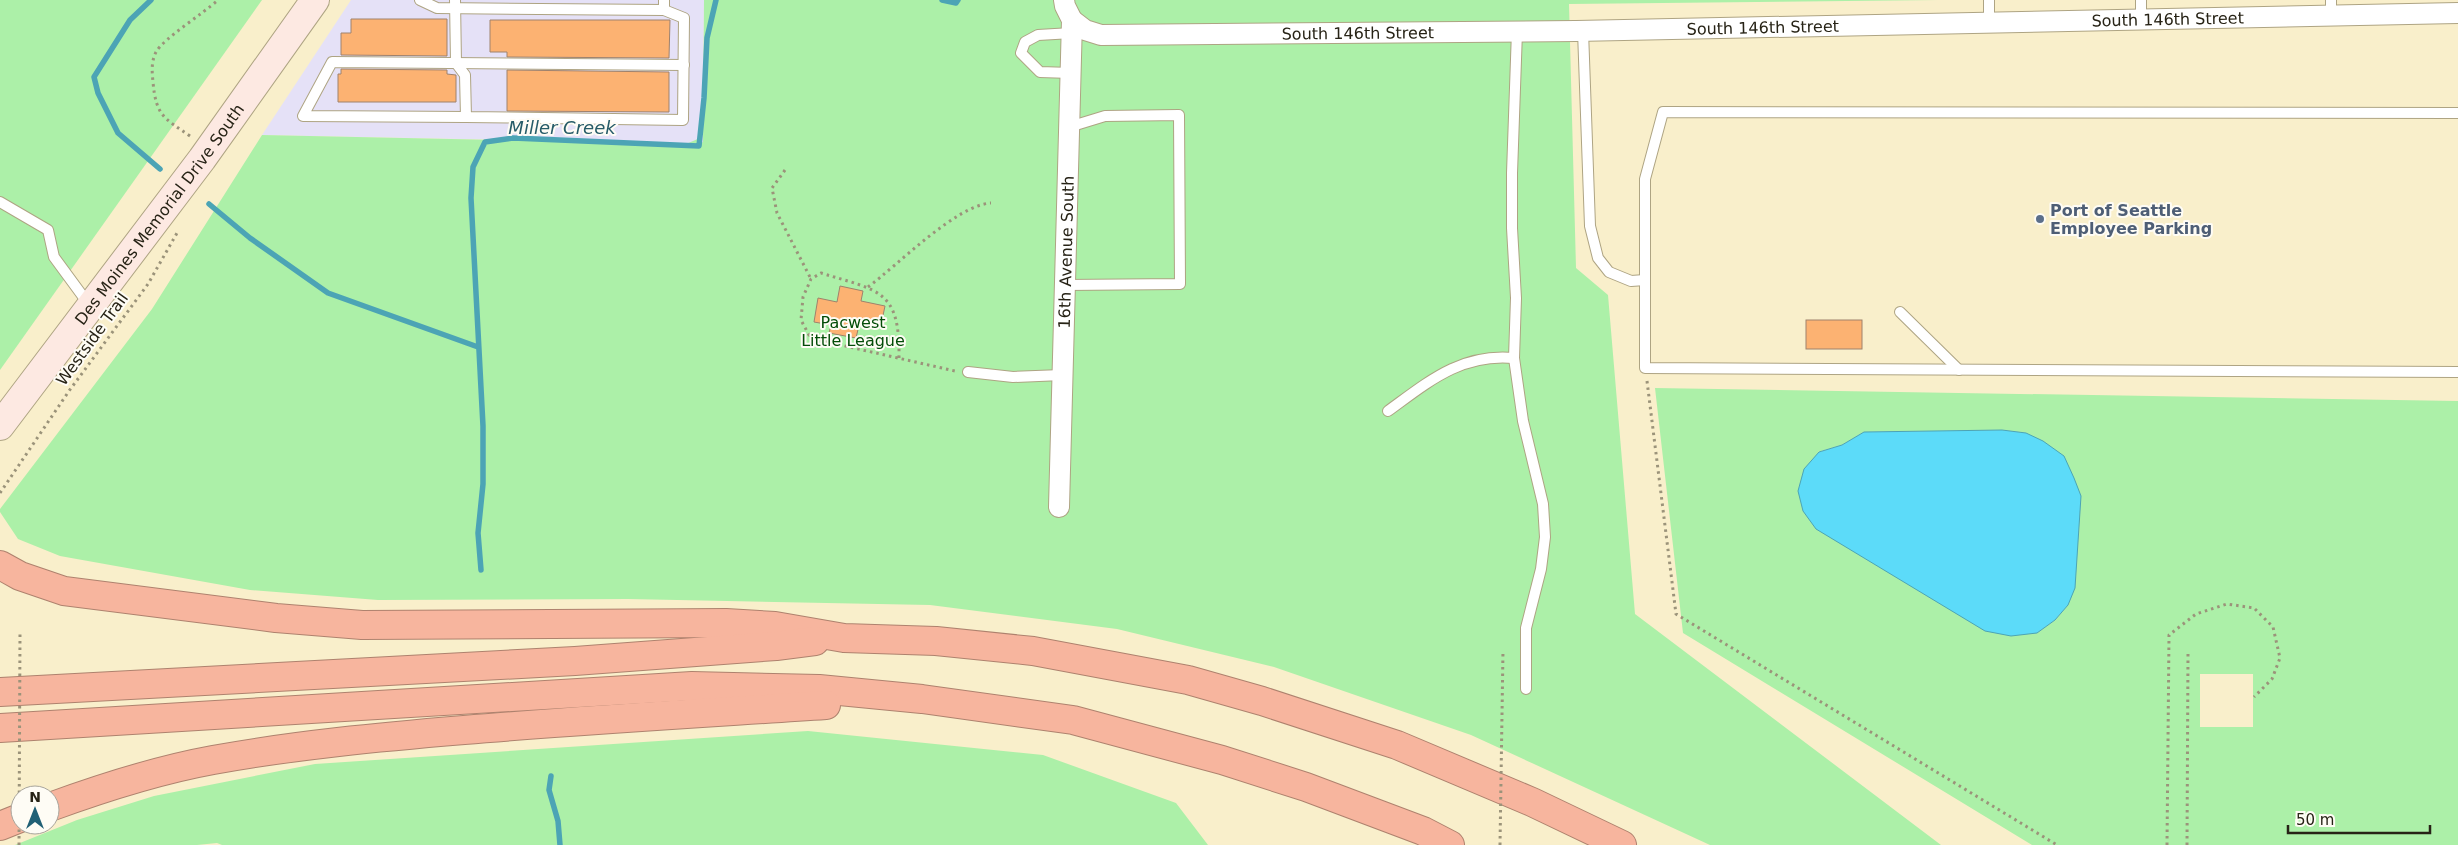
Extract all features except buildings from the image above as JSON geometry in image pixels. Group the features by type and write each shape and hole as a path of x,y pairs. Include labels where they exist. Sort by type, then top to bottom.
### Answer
{"highway":[{"path":"0,565 20,576 64,591 276,618 362,625 726,623 775,626 844,638 936,641 1033,651 1188,680 1262,701 1397,744 1532,802 1622,845"},
{"path":"0,692 574,661 776,646 844,638"},
{"path":"0,728 692,686 819,689 922,699 1073,720 1222,760 1306,787 1414,827 1450,845"},
{"path":"60,804 210,760 283,748 577,720 922,699"}],"main road":[{"name":"Des Moines Memorial Drive South","path":"0,426 209,149 315,0"}],"street":[{"name":"16th Avenue South","path":"1059,506 1072,27 1064,0"},
{"name":"South 146th Street","path":"1072,27 1101,35 1517,32 1989,23 2141,10 2414,7 2458,13"}],"lane":[{"path":"420,0 437,8 455,4 664,5 684,18 684,65 683,120 303,116 332,62 684,65"},
{"path":"1989,0 1989,23"},
{"path":"455,4 456,64 466,75 466,117"},
{"path":"1071,73 1040,72 1021,53 1025,42 1038,35 1072,27"},
{"path":"1583,31 1587,171 1592,234 1598,258 1609,272 1631,281 1645,280"},
{"path":"1517,32 1512,182 1516,298 1514,358 1523,421 1543,504 1545,537 1541,569 1526,628 1526,689"},
{"path":"2458,113 1663,112 1645,179 1645,368 2458,372"},
{"path":"1065,285 1180,284 1179,115 1105,116 1069,127"},
{"path":"0,202 48,230 54,257 91,306"},
{"path":"1900,312 1959,370"},
{"path":"1388,411 1434,377 1460,364 1493,356 1514,358"},
{"path":"968,372 1013,377 1062,375"}],"path":[{"path":"209,149 164,118 156,106 152,64 157,50 218,0"},
{"path":"786,170 772,188 777,213 811,279"},
{"path":"868,288 962,213 980,204 991,203"},
{"name":"Westside Trail","path":"0,493 69,391 148,284 180,227"},
{"path":"899,358 900,333 892,305 876,290 821,273 811,279 803,297 801,320 810,335 832,343 948,371 968,372"},
{"path":"1645,368 1676,614 2057,845"},
{"path":"2167,845 2168,635 2196,614 2227,604 2254,608 2273,627 2280,658 2272,679 2254,697"},
{"path":"19,845 20,633"},
{"path":"1500,845 1503,650"},
{"path":"2187,845 2188,653"}],"shaded area":[{"path":"351,0 704,0 703,144 262,135"}],"green space":[{"path":"0,0 262,0 0,370"},
{"name":"Pacwest Little League","path":"704,0 1938,0 1569,4 1576,268 1608,295 1635,614 1941,845 1710,845 1471,735 1274,667 1117,629 930,605 628,599 378,600 250,590 60,556 18,539 0,512 0,509 152,309 262,135 686,144 700,138 703,143"},
{"path":"1655,388 2458,401 2458,845 2032,845 1683,633","holes":["2002,430 2026,433 2068,605 2055,620 2037,633 1818,452 1842,445 1864,432","2200,674 2253,674 2253,727 2200,727"]},
{"path":"808,731 1043,755 1176,803 1208,845 222,845 217,843 197,845 15,845 40,835 60,835 60,827 154,796 315,764"}],"water":[{"path":"2002,430 2026,433 2043,441 2064,456 2081,496 2075,588 2068,605 2055,620 2037,633 2011,636 1985,631 1816,529 1803,511 1798,491 1804,469 1819,452 1842,445 1864,432"}],"waterway":[{"name":"Miller Creek","path":"151,0 130,20 94,77 98,93 118,133 160,169"},
{"name":"Miller Creek","path":"481,570 478,533 483,484 483,426 471,198 473,167 485,142 513,138 699,146 707,38 716,0"},
{"name":"Miller Creek","path":"942,0 956,3 958,0"},
{"name":"Miller Creek","path":"209,204 250,238 328,293 478,347"},
{"name":"Miller Creek","path":"551,776 549,790 558,821 560,845"}],"place":[{"name":"Port of Seattle Employee Parking","path":"2040,219"}]}
